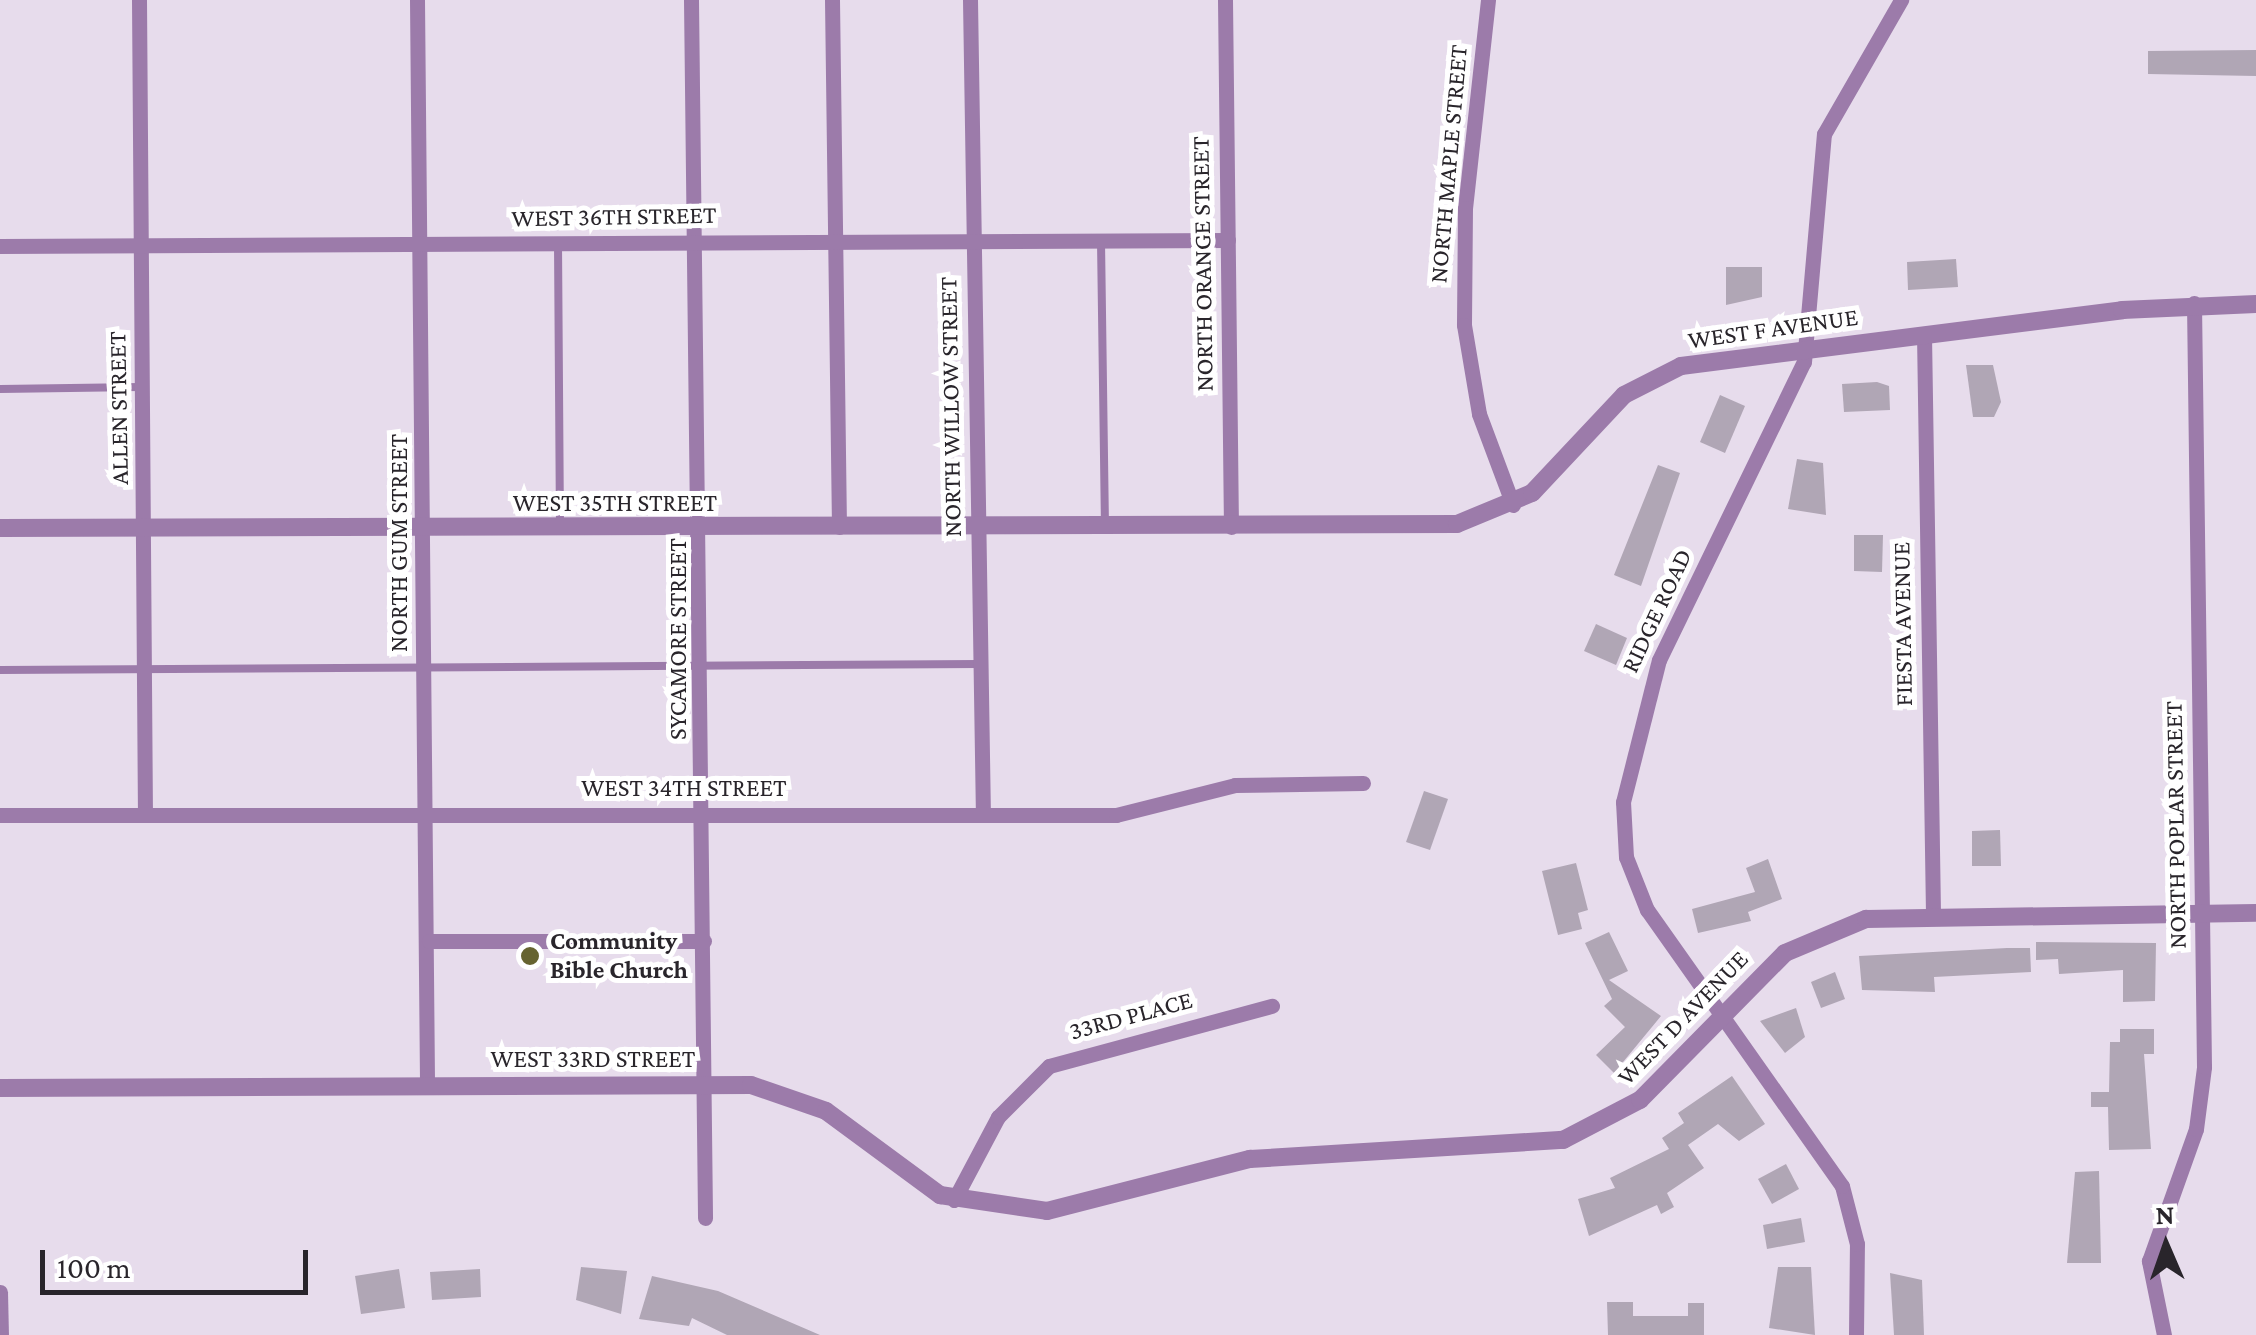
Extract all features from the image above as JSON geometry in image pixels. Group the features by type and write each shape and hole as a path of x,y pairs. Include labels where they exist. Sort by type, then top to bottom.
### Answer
{"street":[{"name":"ALLEN STREET","path":"139,0 144,815"},
{"name":"NORTH GUM STREET","path":"417,0 428,813 427,1085"},
{"name":"SYCAMORE STREET","path":"691,0 705,667 704,1218"},
{"path":"832,0 838,527"},
{"name":"NORTH WILLOW STREET","path":"970,0 984,814"},
{"name":"NORTH ORANGE STREET","path":"1226,0 1230,527"},
{"name":"NORTH MAPLE STREET","path":"1488,0 1463,305 1479,414 1513,505"},
{"name":"RIDGE ROAD","path":"1856,1335 1857,1244 1842,1186 1636,887 1623,802 1654,672 1806,346 1824,134 1901,0"},
{"name":"WEST 36TH STREET","path":"0,246 972,238 1228,240"},
{"name":"WEST F AVENUE","path":"1230,527 1457,524 1513,505 1656,375 1806,346 2194,303 2256,304"},
{"name":"NORTH POPLAR STREET","path":"2164,1335 2149,1260 2202,1101 2194,303"},
{"name":"FIESTA AVENUE","path":"1924,334 1932,914"},
{"name":"WEST 35TH STREET","path":"0,528 1230,527"},
{"name":"WEST 34TH STREET","path":"0,816 1116,815 1235,785 1363,783"},
{"name":"WEST D AVENUE","path":"1146,1183 1250,1160 1563,1140 1640,1100 1722,1013 1812,938 1866,918 2256,912"},
{"path":"429,941 704,941"},
{"name":"33RD PLACE","path":"954,1200 1006,1106 1048,1066 1272,1006"},
{"name":"WEST 33RD STREET","path":"0,1088 706,1083 800,1097 910,1179 954,1200 1048,1210 1146,1183"},
{"path":"0,1292 1,1335"}],"lane":[{"path":"1101,240 1105,527"},
{"path":"558,243 560,528"},
{"path":"0,389 144,387"},
{"path":"0,670 979,664"}],"building":[{"path":"2256,50 2256,76 2148,74 2148,51"},
{"path":"1956,259 1958,287 1908,290 1907,262"},
{"path":"1726,267 1762,267 1762,297 1726,305"},
{"path":"1966,365 1993,365 2001,402 1994,417 1973,417"},
{"path":"1877,382 1889,386 1890,410 1844,412 1842,384"},
{"path":"1720,395 1745,406 1725,453 1700,442"},
{"path":"1797,459 1823,463 1826,515 1788,509"},
{"path":"1658,465 1680,473 1641,586 1614,575"},
{"path":"1854,535 1883,535 1882,572 1854,571"},
{"path":"1596,624 1627,638 1616,665 1584,651"},
{"path":"1424,791 1448,799 1430,850 1406,842"},
{"path":"2000,830 2001,866 1972,866 1972,831"},
{"path":"1768,859 1782,899 1748,912 1751,921 1698,933 1692,909 1755,892 1746,868"},
{"path":"1576,863 1588,910 1578,913 1582,929 1558,935 1542,871"},
{"path":"1609,932 1628,971 1609,980 1661,1016 1614,1073 1596,1055 1625,1027 1604,1006 1612,999 1585,943"},
{"path":"2036,942 2156,943 2155,1001 2123,1002 2123,970 2059,974 2058,959 2036,960"},
{"path":"2030,948 2031,972 1934,977 1935,992 1862,990 1859,956"},
{"path":"1835,972 1845,999 1821,1008 1811,982"},
{"path":"1796,1008 1805,1037 1785,1053 1760,1021"},
{"path":"2120,1029 2154,1029 2154,1054 2144,1054 2151,1149 2109,1150 2108,1107 2091,1107 2091,1092 2109,1092 2110,1042 2120,1042"},
{"path":"1732,1076 1765,1124 1739,1141 1718,1124 1688,1145 1704,1168 1667,1193 1674,1207 1661,1214 1657,1205 1589,1236 1578,1199 1615,1188 1610,1178 1669,1149 1662,1138 1684,1123 1678,1113"},
{"path":"1786,1164 1799,1189 1772,1204 1758,1179"},
{"path":"2099,1171 2101,1263 2067,1263 2075,1172"},
{"path":"1801,1218 1805,1242 1767,1249 1763,1225"},
{"path":"581,1267 627,1271 621,1314 576,1300"},
{"path":"1778,1267 1811,1267 1815,1335 1769,1328"},
{"path":"399,1269 405,1308 361,1314 355,1276"},
{"path":"480,1269 481,1297 432,1300 430,1272"},
{"path":"1890,1273 1922,1280 1924,1335 1894,1335"},
{"path":"652,1276 718,1291 820,1335 727,1335 692,1318 689,1326 639,1319"},
{"path":"1607,1302 1633,1302 1633,1316 1688,1316 1688,1303 1704,1303 1704,1335 1608,1335"}],"place":[{"name":"Community Bible Church","path":"530,956"}]}
